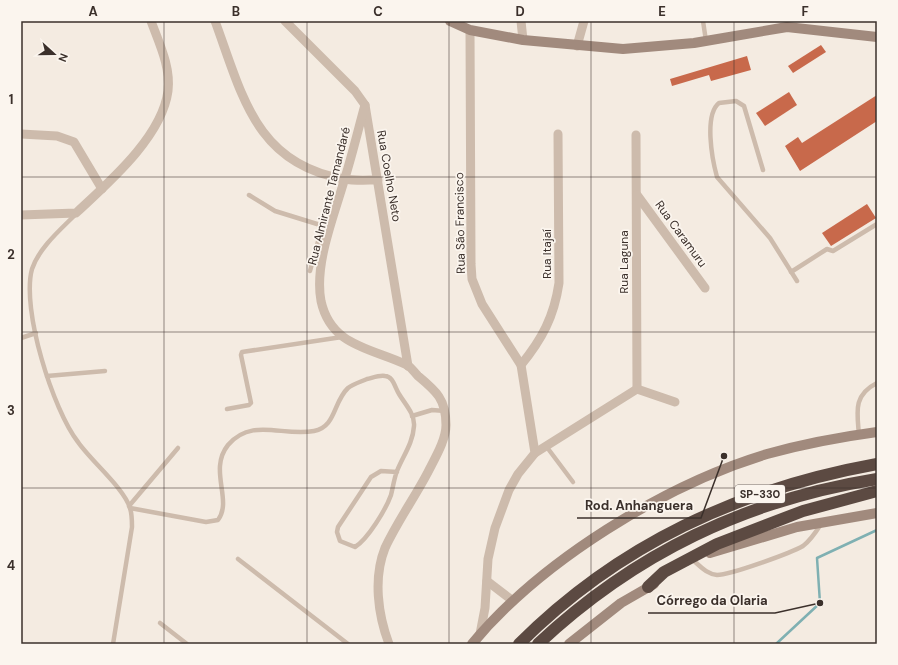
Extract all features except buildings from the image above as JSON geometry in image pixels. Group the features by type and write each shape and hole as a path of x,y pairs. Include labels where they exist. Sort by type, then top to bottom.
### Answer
{"highway":[{"name":"SP-330","path":"519,644 558,608 595,579 650,544 682,527 710,513 749,497 836,471 877,464"},
{"name":"SP-330","path":"538,644 554,629 608,587 658,554 718,524 754,509 784,499 850,483 877,479"},
{"path":"648,587 664,572 717,544 803,511 877,491"}],"main road":[{"path":"450,21 470,30 524,40 578,46 641,49 706,41 788,24 877,37"},
{"path":"472,644 480,634 514,601 566,558 603,532 658,500 692,484 766,454 799,446 877,432"},
{"path":"569,644 621,604 648,587 694,561 720,549 823,521 877,513"}],"street":[{"path":"21,215 76,213 102,189 141,146 156,126 165,107 168,90 166,60 151,21"},
{"path":"215,21 243,100 268,140 280,151 305,168 345,179 378,180"},
{"name":"Rua Coelho Neto","path":"285,21 355,91 365,105 408,366"},
{"path":"521,21 524,40"},
{"path":"578,46 584,21"},
{"name":"Rua São Francisco","path":"470,30 472,279 482,304 521,365 535,453"},
{"name":"Rua Almirante Tamandaré","path":"365,105 330,228 320,278 321,295 328,319 342,337 373,353 408,366 442,399 445,411 446,427 442,442 417,492 392,533 380,567 380,609 383,628 389,644"},
{"path":"21,134 57,136 74,142 102,189"},
{"name":"Rua Itajaí","path":"521,365 545,330 557,301 559,277 558,134"},
{"name":"Rua Laguna","path":"636,135 637,389"},
{"name":"Rua Caramuru","path":"637,195 705,288"},
{"path":"636,220 653,217"},
{"path":"480,634 485,608 488,558 501,509 518,474 535,453 637,389 675,402"},
{"path":"487,581 514,601"}],"lane":[{"path":"703,21 706,41"},
{"path":"762,170 744,106 736,101 719,103 712,111 710,125 714,166 717,176 770,238 797,281"},
{"path":"249,195 275,211 330,228"},
{"path":"76,213 55,235 39,256 32,269 31,298 36,332 47,376 65,422 77,442 110,479 130,507 132,526 113,644"},
{"path":"791,272 827,249 833,251 877,224"},
{"path":"310,271 320,234 330,228"},
{"path":"21,338 36,332"},
{"path":"227,409 249,405 251,403 241,355 242,352 342,337"},
{"path":"47,376 105,370"},
{"path":"130,507 206,522 218,520 223,511 219,462 227,446 236,438 249,430 298,432 320,430 330,421 348,388 361,381 383,375 388,376 412,416 414,425 412,437 397,472 388,503 359,545 355,547 340,541 337,532 338,527 371,477 381,471 397,472"},
{"path":"859,435 857,410 859,400 864,392 877,383"},
{"path":"412,416 432,410 445,411"},
{"path":"546,446 573,482"},
{"path":"130,507 178,448"},
{"path":"694,561 710,573 724,574 802,546 809,540 823,521"},
{"path":"238,559 348,644"},
{"path":"160,623 187,644"}],"waterway":[{"path":"776,644 820,603 817,558 877,530"}],"place":[{"name":"Rod. Anhanguera","path":"724,456"},
{"name":"Córrego da Olaria","path":"820,603"}]}
